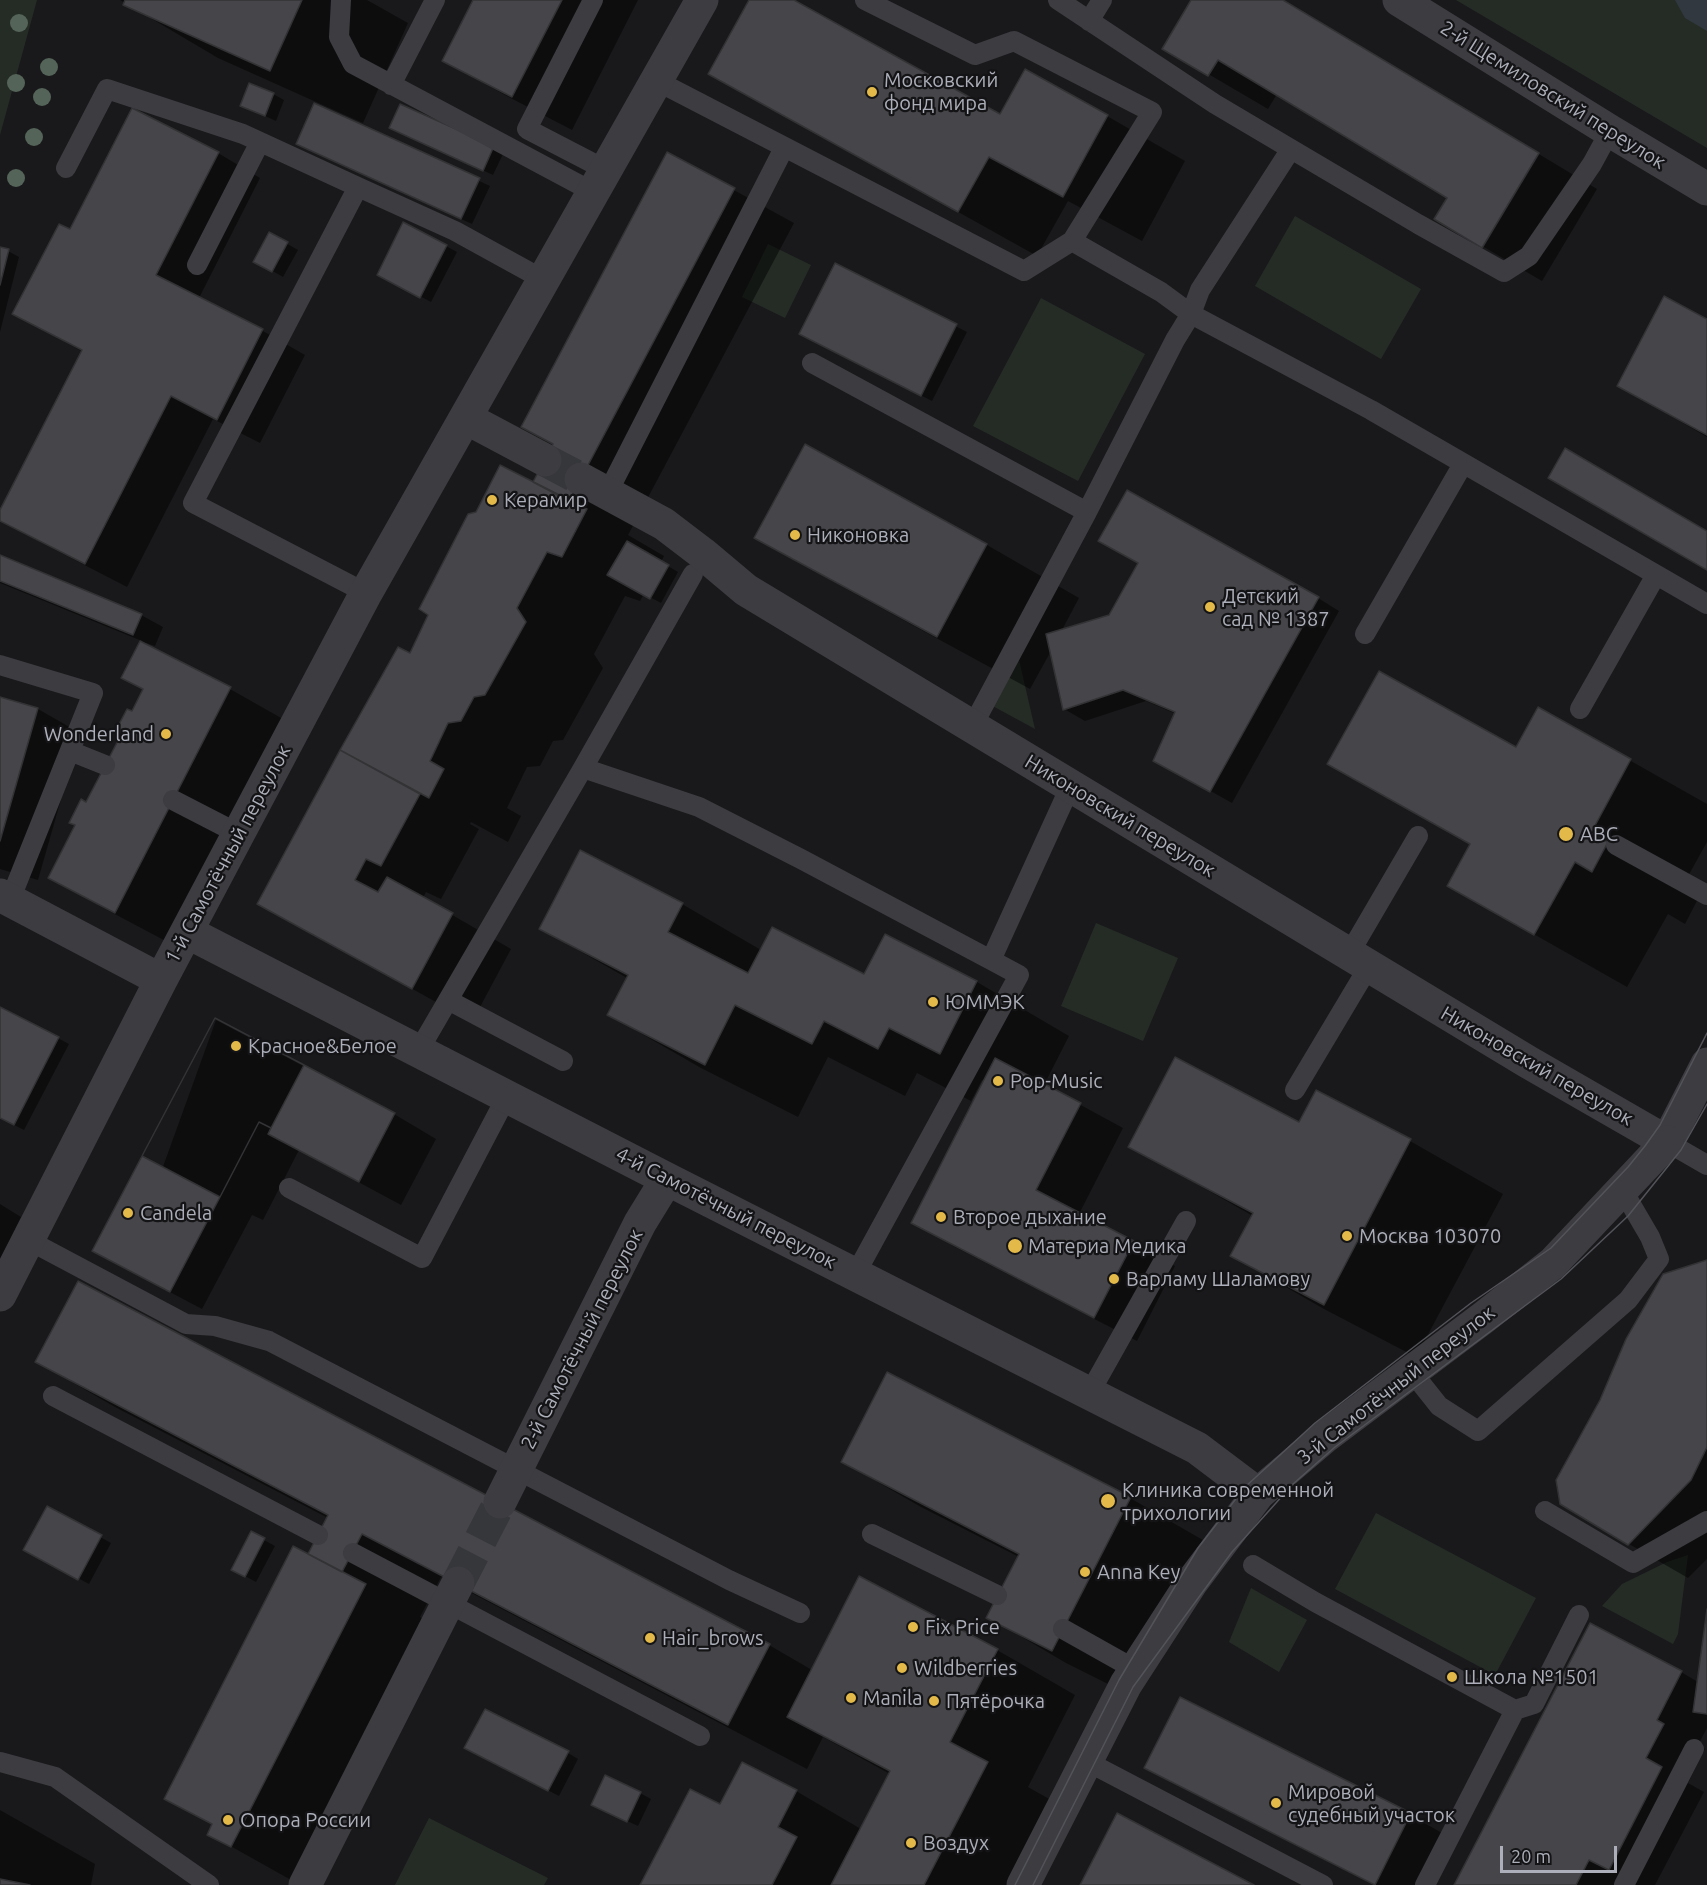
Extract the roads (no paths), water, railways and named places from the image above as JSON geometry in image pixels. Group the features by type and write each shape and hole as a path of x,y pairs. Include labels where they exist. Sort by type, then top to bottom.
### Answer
{"street":[{"path":"606,169 702,0"},
{"name":"2-й Щемиловский переулок","path":"1399,0 1707,189"},
{"name":"1-й Самотёчный переулок","path":"0,1295 161,980 366,593 606,169"},
{"path":"466,418 545,460"},
{"name":"Никоновский переулок","path":"594,487 664,524 746,590 1528,1062 1667,1142"},
{"path":"5,897 161,980"},
{"name":"4-й Самотёчный переулок","path":"187,932 1197,1448 1258,1494"},
{"name":"3-й Самотёчный переулок","path":"1023,1885 1126,1684 1191,1582 1258,1494 1326,1436 1553,1263 1667,1142 1707,1064"},
{"name":"2-й Самотёчный переулок","path":"500,1502 640,1223 667,1179"},
{"path":"305,1885 453,1593"}],"lane":[{"path":"341,0 339,37 354,64 391,85 606,169"},
{"path":"391,85 435,0"},
{"path":"593,0 527,129 606,169"},
{"path":"657,81 1024,271 1072,241 1152,112 1014,42 975,55 864,0"},
{"path":"1058,0 1215,104 1504,272 1528,256 1593,164 1610,131"},
{"path":"1089,21 1102,0"},
{"path":"66,168 107,89 243,134 455,231 544,280"},
{"path":"197,265 260,142"},
{"path":"594,487 784,148"},
{"path":"972,727 1087,512 1175,340 1191,314 1200,290 1291,149"},
{"path":"358,187 193,503 366,593"},
{"path":"1072,241 1161,292 1191,314 1371,410 1707,604"},
{"path":"812,363 1087,512"},
{"path":"1365,634 1463,464"},
{"path":"419,1050 693,574"},
{"path":"1581,709 1656,575"},
{"path":"0,665 93,693 70,751 5,897"},
{"path":"70,751 105,765"},
{"path":"583,768 699,807 1019,975 855,1273"},
{"path":"991,960 1070,786"},
{"path":"173,800 239,834"},
{"path":"1295,1090 1418,836"},
{"path":"1616,845 1707,895"},
{"path":"448,1000 563,1061"},
{"path":"289,1188 422,1258 507,1096"},
{"path":"1667,1142 1707,1165"},
{"path":"1412,1372 1439,1406 1478,1431 1487,1424 1628,1300 1659,1259 1650,1237 1622,1189"},
{"path":"1089,1394 1186,1221"},
{"path":"28,1240 186,1324 215,1326 269,1341 729,1580 800,1613"},
{"path":"53,1396 318,1535"},
{"path":"1545,1511 1634,1563 1707,1521"},
{"path":"872,1534 997,1595"},
{"path":"352,1553 453,1593 700,1736"},
{"path":"1253,1565 1315,1602 1515,1710"},
{"path":"1425,1885 1515,1710 1534,1704 1579,1615"},
{"path":"1063,1629 1136,1670"},
{"path":"1624,1885 1694,1749"},
{"path":"1086,1761 1323,1885"},
{"path":"0,1762 54,1777 209,1885"}],"tunnel":[{"path":"545,460 581,479"},
{"path":"458,1583 500,1502"}],"tram line":[{"path":"1015,1885 1119,1680 1198,1548 1245,1487 1315,1423 1471,1303 1551,1248 1645,1146 1660,1125 1707,1033"},
{"path":"1033,1885 1133,1687 1232,1552 1293,1484 1335,1447 1561,1279 1628,1216 1681,1150 1707,1104"}],"place":[{"name":"Московский фонд мира","path":"872,92"},
{"name":"Керамир","path":"492,500"},
{"name":"Никоновка","path":"795,535"},
{"name":"Детский сад № 1387","path":"1210,607"},
{"name":"Wonderland","path":"166,734"},
{"name":"ABC","path":"1566,834"},
{"name":"ЮММЭК","path":"933,1002"},
{"name":"Красное&Белое","path":"236,1046"},
{"name":"Pop-Music","path":"998,1081"},
{"name":"Candela","path":"128,1213"},
{"name":"Второе дыхание","path":"941,1217"},
{"name":"Москва 103070","path":"1347,1236"},
{"name":"Материа Медика","path":"1015,1246"},
{"name":"Варламу Шаламову","path":"1114,1279"},
{"name":"Клиника современной трихологии","path":"1108,1501"},
{"name":"Anna Key","path":"1085,1572"},
{"name":"Fix Price","path":"913,1627"},
{"name":"Hair_brows","path":"650,1638"},
{"name":"Wildberries","path":"902,1668"},
{"name":"Школа №1501","path":"1452,1677"},
{"name":"Manila","path":"851,1698"},
{"name":"Пятёрочка","path":"934,1701"},
{"name":"Мировой судебный участок","path":"1276,1803"},
{"name":"Опора России","path":"228,1820"},
{"name":"Воздух","path":"911,1843"}]}
